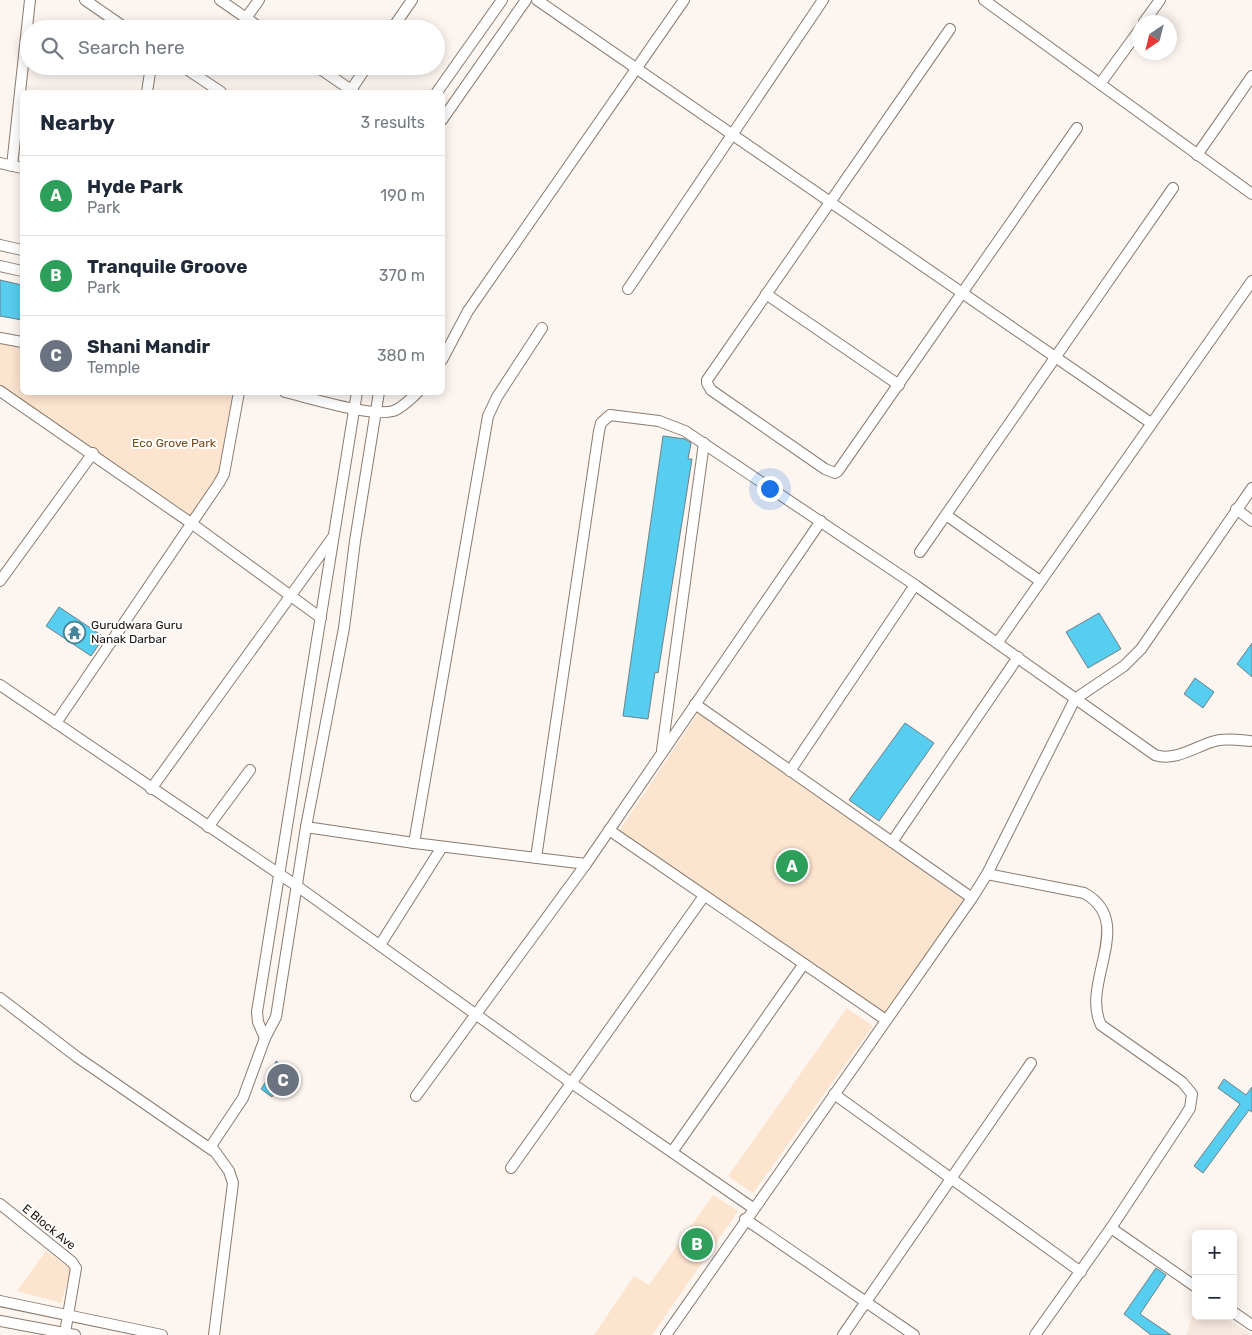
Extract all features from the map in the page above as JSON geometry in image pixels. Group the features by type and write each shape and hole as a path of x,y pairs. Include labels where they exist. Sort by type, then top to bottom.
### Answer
{"street":[{"path":"28,20 30,0"},
{"path":"85,0 114,20"},
{"path":"220,0 249,20"},
{"path":"246,18 259,0"},
{"path":"398,20 412,0"},
{"path":"438,90 502,0"},
{"path":"445,116 526,0"},
{"path":"537,0 1151,424"},
{"path":"445,354 468,311 684,0"},
{"path":"628,289 823,0"},
{"path":"984,0 1252,194"},
{"path":"1149,15 1160,0"},
{"path":"950,29 829,202 707,383 711,390 825,470 835,474 843,467 1077,128"},
{"path":"1100,84 1132,40"},
{"path":"23,90 24,75"},
{"path":"147,90 150,75"},
{"path":"196,75 218,90"},
{"path":"329,75 351,90"},
{"path":"353,90 362,75"},
{"path":"1197,155 1252,76"},
{"path":"0,163 17,167 20,128"},
{"path":"920,552 1173,188"},
{"path":"0,245 20,250"},
{"path":"0,266 20,271"},
{"path":"998,642 1252,281"},
{"path":"766,294 899,385"},
{"path":"414,843 490,409 542,328"},
{"path":"0,338 20,342"},
{"path":"0,391 93,453 321,618"},
{"path":"56,724 224,474 237,395"},
{"path":"298,395 377,412 394,411 414,395"},
{"path":"265,1038 258,1022 257,1012 357,395"},
{"path":"212,1150 212,1142 243,1098 265,1038 276,1017 306,827 344,628 355,541 379,395"},
{"path":"536,858 602,423 610,415 659,421 685,432 704,443 998,642 1075,700 1148,751 1163,758 1172,757 1215,741 1250,741"},
{"path":"662,752 704,443"},
{"path":"0,581 93,453"},
{"path":"666,1335 745,1219 972,898 987,874 1075,700 1124,666 1137,654 1252,488"},
{"path":"1236,509 1252,521"},
{"path":"946,515 1040,582"},
{"path":"416,1096 474,1013 586,864 821,521"},
{"path":"152,789 333,536"},
{"path":"790,771 915,585"},
{"path":"892,842 1018,657"},
{"path":"0,686 297,886 570,1082 753,1208"},
{"path":"695,704 972,898"},
{"path":"208,827 250,770"},
{"path":"306,827 442,847 586,864"},
{"path":"609,830 803,965 886,1020"},
{"path":"380,945 442,847"},
{"path":"987,874 1084,893 1094,899 1105,914 1108,922 1108,935 1096,994 1097,1018 1101,1026 1182,1082 1192,1094 1190,1108 1186,1116 1112,1228 1036,1335"},
{"path":"511,1168 570,1082 704,896"},
{"path":"672,1152 803,965"},
{"path":"0,998 77,1058 212,1150 229,1171 233,1183 214,1335"},
{"path":"843,1335 952,1180 1031,1063"},
{"path":"834,1094 1081,1272"},
{"name":"E Block Ave","path":"0,1204 72,1262 76,1268 67,1315 70,1334"},
{"path":"745,1219 914,1335"},
{"path":"1112,1228 1192,1284"},
{"path":"0,1301 162,1335"},
{"path":"1237,1315 1252,1325"},
{"path":"0,1321 70,1334"}],"shaded area":[{"path":"1192,1317 1192,1320 1230,1320 1252,1335 1186,1335"}],"green space":[{"name":"Eco Grove Park","path":"0,343 20,347 20,395 235,395 219,474 191,515 0,387"},
{"path":"698,713 965,901 885,1014 619,831"},
{"path":"847,1008 873,1026 753,1193 728,1176"},
{"path":"713,1195 738,1211 652,1335 594,1335 634,1276 649,1285"},
{"path":"46,1251 71,1269 61,1303 17,1291"}],"building":[{"path":"0,280 20,285 20,320 0,316"},
{"path":"663,436 685,439 691,443 688,459 692,459 658,673 655,672 648,719 623,716"},
{"name":"Gurudwara Guru Nanak Darbar","path":"59,607 104,637 91,656 46,626"},
{"path":"1099,613 1121,649 1088,668 1066,632"},
{"path":"1252,643 1252,677 1237,664"},
{"path":"1195,678 1214,692 1203,708 1184,694"},
{"path":"905,723 934,743 879,821 849,800"},
{"path":"276,1061 300,1078 292,1090 282,1083 272,1097 261,1089 273,1071"},
{"path":"1224,1079 1246,1095 1252,1087 1252,1112 1249,1110 1203,1173 1194,1166 1240,1104 1218,1088"},
{"path":"1156,1268 1166,1275 1140,1314 1171,1335 1151,1335 1124,1314"}],"place":[{"name":"Gurudwara Guru Nanak Darbar","path":"75,632"},
{"name":"Hyde Park","path":"792,866"},
{"name":"Shani Mandir","path":"283,1080"},
{"name":"Tranquile Groove","path":"697,1244"}]}
